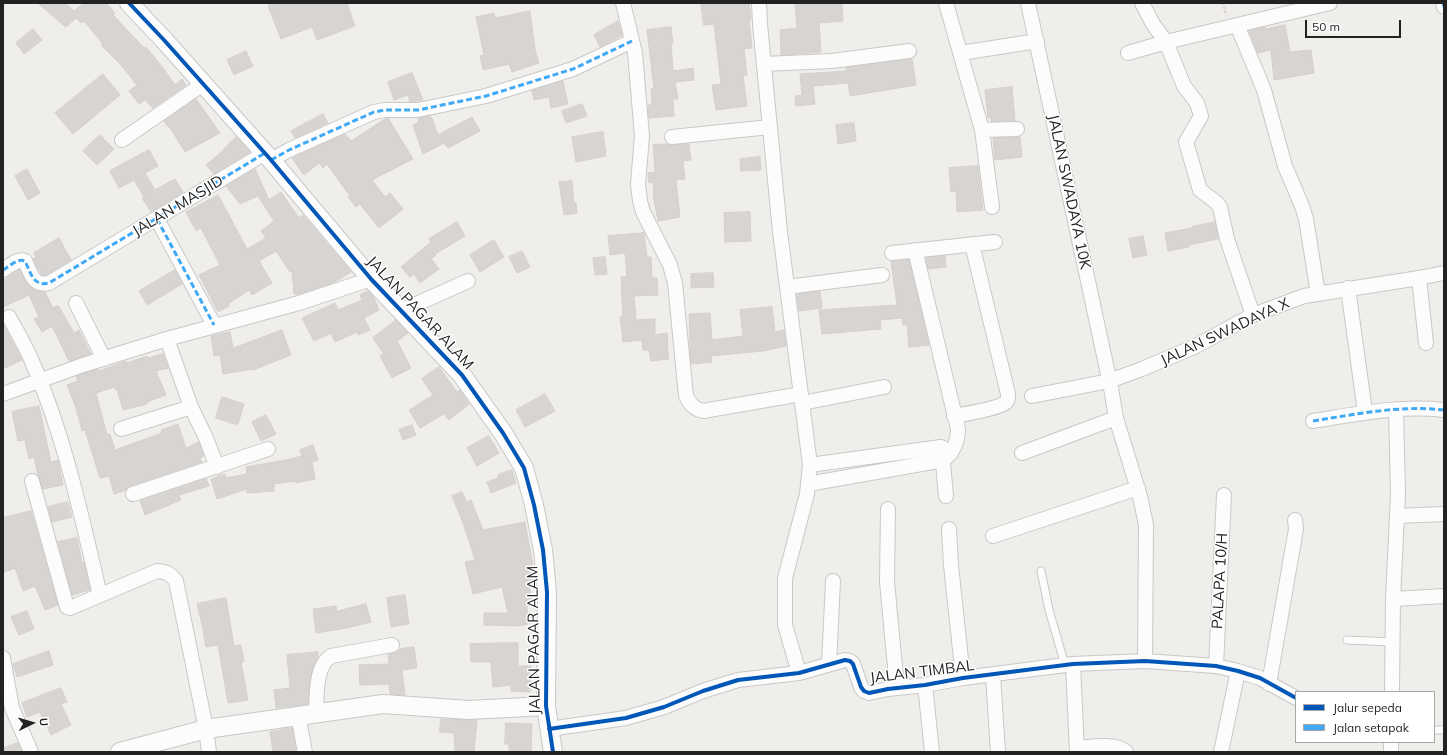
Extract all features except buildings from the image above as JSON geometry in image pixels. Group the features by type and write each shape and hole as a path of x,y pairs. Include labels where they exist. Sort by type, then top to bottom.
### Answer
{"street":[{"name":"JALAN PAGAR ALAM","path":"129,3 268,157 371,279 462,375 503,433 524,468 534,505 544,557 547,592 546,706 553,752"},
{"path":"623,3 635,53 642,136 638,184 640,201 643,212 670,265 673,277 686,396 689,402 698,410 703,411 884,387"},
{"path":"759,3 780,232 810,465 807,494 785,578 786,625 799,673"},
{"path":"946,3 982,130 992,207"},
{"name":"JALAN SWADAYA 10K","path":"1028,3 1116,418 1138,488 1146,524 1145,661"},
{"path":"1142,3 1153,24 1166,42 1184,86 1197,103 1202,116 1186,142 1200,190 1217,203 1220,208 1227,239 1253,315"},
{"path":"1443,3 1444,7"},
{"path":"1128,53 1166,42 1323,4"},
{"path":"1237,25 1264,90 1285,166 1306,219 1318,294"},
{"name":"JALAN MASJID","path":"3,270 18,260 25,261 37,283 42,285 49,283 157,219 268,157 289,150 374,112 385,110 418,110 486,96 573,69 632,41"},
{"path":"961,53 1037,41"},
{"path":"764,64 832,61 909,51"},
{"path":"122,140 203,84"},
{"path":"672,137 770,127"},
{"path":"982,130 1017,129"},
{"path":"157,219 214,325"},
{"path":"892,253 995,242"},
{"path":"954,416 989,408 1004,403 1008,399 972,244"},
{"path":"808,484 945,454 956,445 958,429 915,250"},
{"name":"JALAN SWADAYA X","path":"1032,396 1109,381 1142,370 1194,347 1253,315 1304,296 1444,273"},
{"path":"787,287 882,275"},
{"path":"1419,278 1426,343"},
{"path":"3,394 40,380 167,339 299,303 371,279"},
{"path":"401,311 468,281"},
{"path":"1348,288 1365,412"},
{"path":"76,303 104,359"},
{"path":"9,317 30,356 53,416 68,462 100,594"},
{"path":"167,339 191,407 206,438 217,467"},
{"path":"121,429 191,407"},
{"path":"1313,422 1365,412 1396,409 1415,408 1444,410"},
{"path":"1392,691 1393,599 1398,494 1396,409"},
{"path":"1022,453 1116,418"},
{"path":"133,494 268,449"},
{"path":"810,465 945,454"},
{"path":"945,454 946,496"},
{"path":"32,482 67,607 70,608 157,571 172,575 176,581 206,728 209,752"},
{"path":"993,536 1138,488"},
{"name":"PALAPA 10/H","path":"1216,666 1224,495"},
{"path":"888,509 887,582 897,688"},
{"path":"1397,516 1444,514"},
{"path":"1269,684 1296,529 1295,520"},
{"path":"949,529 951,565 964,678"},
{"path":"829,664 833,581"},
{"path":"1393,599 1444,596"},
{"path":"316,712 317,688 321,666 326,659 331,656 392,645"},
{"path":"3,658 12,708 31,752"},
{"name":"JALAN TIMBAL","path":"549,730 626,718 664,707 703,691 738,680 799,673 845,660 850,661 853,664 861,687 864,691 869,693 964,678 1069,664 1145,661 1216,666 1238,671 1260,678 1295,697"},
{"path":"1069,664 1077,750 1104,746 1119,748 1126,752"},
{"path":"1221,752 1238,671"},
{"path":"993,675 998,752"},
{"path":"925,685 932,752"},
{"path":"127,751 206,728 383,704 469,710 546,706"},
{"path":"298,715 305,752"}],"lane":[{"path":"1041,571 1049,610 1069,664"},
{"path":"1347,640 1392,642"}],"marked path":[{"path":"1443,3 1444,7"},
{"path":"271,160 289,150 374,112 385,110 418,110 486,96 573,69 632,41"},
{"path":"3,270 16,261 22,260 25,261 36,281 44,284 49,283 265,153"},
{"path":"157,219 214,325"},
{"path":"1313,421 1395,409 1444,410"}],"cycle path":[{"path":"129,3 271,160 371,279 462,375 503,433 524,468 534,505 543,550 547,592 546,706 553,752"},
{"path":"549,729 626,718 664,707 703,691 738,680 799,673 845,660 850,661 853,664 861,687 864,691 869,693 963,678 1073,664 1145,661 1216,666 1238,671 1260,678 1295,697"}]}
